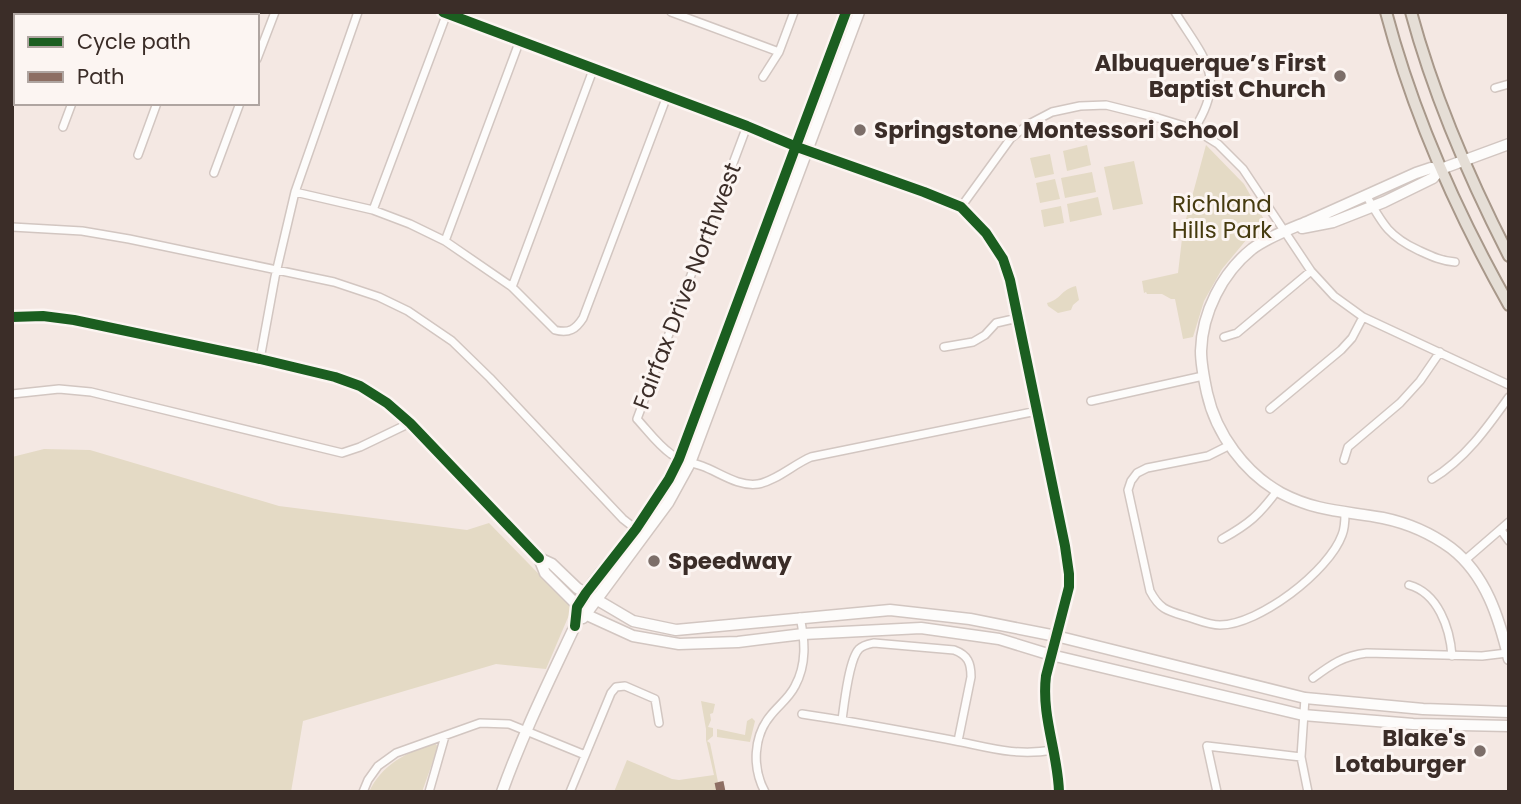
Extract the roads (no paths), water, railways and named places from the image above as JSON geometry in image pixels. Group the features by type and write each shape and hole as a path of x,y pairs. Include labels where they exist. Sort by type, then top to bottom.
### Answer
{"main road":[{"path":"742,323 778,227 846,12"},
{"path":"685,461 708,383 779,192 802,148 859,12"},
{"path":"1386,12 1410,89 1441,169 1479,251 1509,305"},
{"path":"1411,12 1432,81 1463,162 1509,256"},
{"path":"1508,656 1489,597 1474,570 1453,550 1429,533 1386,519 1299,502 1278,491 1247,466 1218,424 1208,399 1201,352 1203,334 1220,286 1236,264 1253,248 1431,168 1441,169 1509,144"},
{"path":"1285,232 1333,222 1433,178 1441,169"},
{"path":"778,227 776,218 779,192"},
{"path":"724,340 747,331 736,308"},
{"path":"12,317 43,316 74,320 260,359 335,377 360,386 387,403 410,424 539,558 552,564 577,588 633,621 676,629 890,610 970,619 1056,636 1305,698 1423,709 1509,712"},
{"path":"502,792 526,730 575,626 578,607 586,593 668,503 738,334"},
{"path":"708,383 723,374"},
{"path":"575,626 587,615 640,532"},
{"path":"539,558 545,573 587,615 633,636 679,644 921,628 999,639 1051,655 1303,715 1413,724 1509,726"}],"street":[{"path":"259,54 275,12"},
{"path":"260,359 295,192 358,12"},
{"path":"671,12 779,52"},
{"path":"763,77 779,52 794,12"},
{"path":"1175,12 1210,72 1210,91 1194,130"},
{"path":"373,210 445,13 961,207 986,233 1003,259 1010,281 1065,546 1069,587 1044,691 1059,792"},
{"path":"445,241 520,40"},
{"path":"512,287 593,70"},
{"path":"1495,88 1509,84"},
{"path":"295,192 373,210 445,241 512,287 549,326 555,330 569,332 577,327 583,317 667,96"},
{"path":"63,127 71,105"},
{"path":"138,155 156,105"},
{"path":"214,173 239,105"},
{"path":"961,207 1012,138 1029,124 1052,112 1080,106 1106,105 1158,118 1194,130 1219,144 1243,169 1311,271 1334,296 1363,317 1509,385"},
{"name":"Fairfax Drive Northwest","path":"685,461 672,456 637,419 747,126"},
{"path":"1366,195 1384,226 1396,239 1439,260 1455,262"},
{"path":"12,227 82,231 129,239 355,288 379,297 408,312 452,341 623,519 640,532"},
{"path":"1224,337 1237,333 1311,271"},
{"path":"1270,409 1341,350 1352,338 1363,317"},
{"path":"944,347 973,342 996,324 1018,318"},
{"path":"1344,460 1348,447 1400,403 1420,382 1440,352"},
{"path":"1091,401 1203,376"},
{"path":"12,394 59,389 91,392 342,453 410,424"},
{"path":"1432,479 1449,469 1469,449 1509,397"},
{"path":"685,461 745,483 758,484 773,479 811,457 1037,411"},
{"path":"1230,445 1208,456 1147,468 1137,473 1131,481 1128,490 1150,591 1156,602 1165,610 1222,625 1261,612 1290,593 1318,569 1342,537 1345,513"},
{"path":"1222,539 1246,526 1262,512 1278,491"},
{"path":"1464,561 1509,522"},
{"path":"1501,530 1509,541"},
{"path":"1409,585 1428,595 1438,609 1450,638 1452,656"},
{"path":"765,792 758,773 758,743 767,720 795,687 804,660 800,617"},
{"path":"842,720 852,660 866,644 954,650 962,653 971,668 958,741"},
{"path":"1313,678 1337,661 1351,655 1367,653 1508,656"},
{"path":"570,792 611,693 616,687 625,686 655,699 659,723"},
{"path":"1305,698 1301,757 1308,792"},
{"path":"802,714 1012,753 1054,750"},
{"path":"363,792 378,766 396,753 480,723 509,724 585,755"},
{"path":"429,792 445,736"},
{"path":"1217,792 1207,746 1301,757"}],"place":[{"name":"Albuquerque’s First Baptist Church","path":"1340,76"},
{"name":"Springstone Montessori School","path":"860,130"},
{"name":"Speedway","path":"654,561"},
{"name":"Blake's Lotaburger","path":"1480,751"}],"park label":[{"name":"Richland Hills Park","path":"1222,217"}]}
